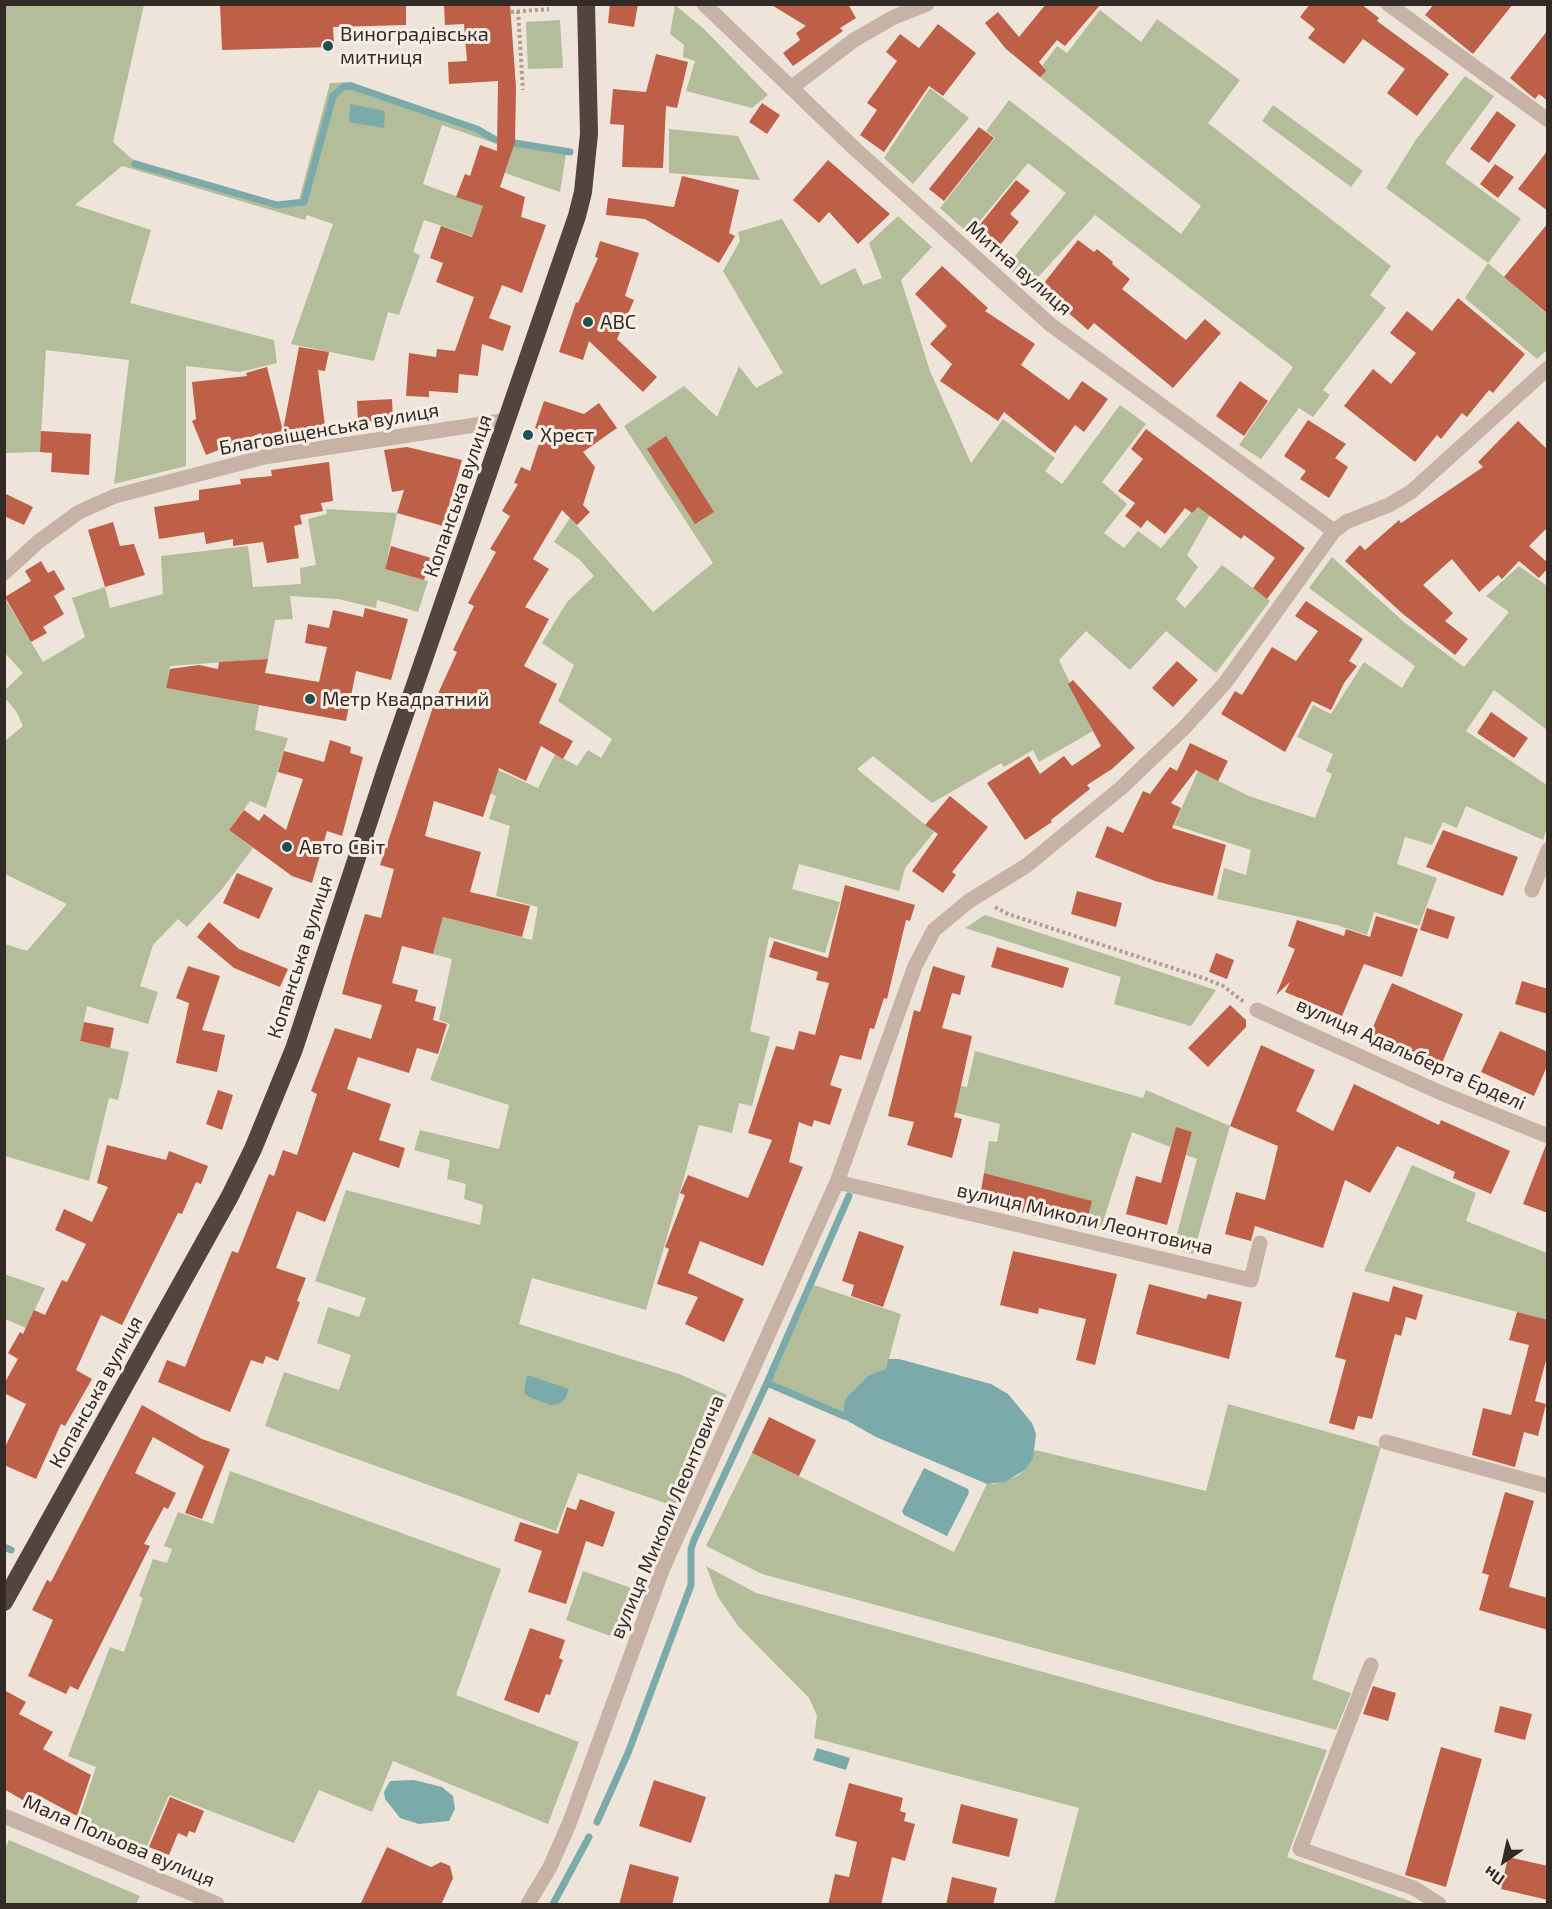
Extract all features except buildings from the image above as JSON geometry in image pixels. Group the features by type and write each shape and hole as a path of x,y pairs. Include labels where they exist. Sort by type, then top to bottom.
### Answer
{"highway":[{"name":"Копанська вулиця","path":"4,1602 230,1196 270,1110 294,1049 387,766 570,241 583,192 589,134 586,4"}],"street":[{"name":"Митна вулиця","path":"704,4 791,88 1051,325 1334,531"},
{"path":"791,88 854,40 894,17 927,4"},
{"path":"1388,4 1548,120"},
{"path":"1334,531 1346,522 1389,505 1411,492 1548,368"},
{"name":"Благовіщенська вулиця","path":"4,573 38,542 79,512 115,496 264,457 508,420"},
{"name":"вулиця Миколи Леонтовича","path":"528,1905 569,1824 663,1568 837,1182 924,947 946,917 1035,859 1129,780 1185,727 1225,683 1334,531"},
{"path":"1532,890 1548,849"},
{"name":"вулиця Адальберта Ерделі","path":"1257,1010 1439,1092 1548,1136"},
{"name":"вулиця Миколи Леонтовича","path":"837,1182 1251,1280 1260,1243"},
{"path":"1386,1442 1548,1486"},
{"path":"1371,1665 1300,1849 1414,1888 1439,1905"},
{"name":"Мала Польова вулиця","path":"4,1816 218,1905"}],"path":[{"path":"511,12 549,9"},
{"path":"518,11 523,90"},
{"path":"980,895 1008,914 1215,982 1257,1010"}],"green space":[{"path":"4,5 144,5 113,142 132,159 279,203 299,200 330,83 351,82 478,127 496,139 567,148 560,192 505,173 513,146 491,142 442,125 423,184 483,206 472,236 424,220 413,252 420,255 399,315 388,312 374,361 291,344 333,224 307,215 305,220 122,166 75,205 151,230 130,303 274,340 277,363 240,372 186,366 186,466 114,484 129,360 46,350 40,452 5,453"},
{"path":"675,5 704,29 768,95 752,108 686,91 695,61 683,57 684,45 670,34"},
{"path":"1100,10 1141,42 1157,19 1240,80 1208,123 1391,266 1370,295 1386,308 1323,390 1330,395 1313,417 1299,408 1261,459 1239,445 1293,367 1095,215 1029,287 1006,267 1066,193 1028,163 969,234 940,208 995,138 986,131 1009,100 1181,234 1201,206 1036,74 1057,46 1067,53"},
{"path":"560,20 563,68 528,69 526,22"},
{"path":"1465,76 1494,96 1445,163 1521,219 1488,263 1386,188 1415,141"},
{"path":"930,88 969,118 913,184 884,158"},
{"path":"1273,105 1363,171 1351,187 1262,121"},
{"path":"669,129 738,136 760,180 669,173"},
{"path":"898,216 932,247 901,280 930,371 971,463 1003,419 1055,458 1045,471 1062,484 1120,405 1146,424 1102,482 1127,504 1104,533 1124,548 1138,531 1161,548 1206,495 1216,504 1187,555 1198,567 1176,599 1185,608 1222,565 1270,601 1216,673 1166,631 1130,670 1086,631 1059,660 1093,731 1039,762 1033,750 1004,767 1001,763 932,803 873,756 857,769 934,832 905,868 899,891 799,864 792,889 840,902 825,953 769,937 750,1031 770,1037 752,1106 739,1103 732,1133 699,1125 646,1310 532,1278 519,1324 679,1374 727,1395 674,1506 578,1473 556,1531 265,1426 284,1372 339,1390 351,1355 317,1343 328,1307 359,1317 366,1298 315,1281 346,1190 480,1225 483,1205 464,1199 466,1184 447,1179 450,1160 414,1150 420,1130 499,1149 509,1105 430,1080 450,1024 439,1020 452,959 433,954 443,917 532,940 538,907 496,896 510,826 489,819 496,796 478,788 487,765 538,788 555,754 577,766 588,750 601,758 612,739 558,701 574,665 542,643 567,602 594,576 579,559 554,542 570,518 653,612 713,563 624,426 684,386 717,417 739,366 756,388 783,373 723,271 740,241 738,232 782,219 821,285 855,268 863,285 882,278 869,243"},
{"path":"1488,263 1547,314 1547,350 1537,359 1465,298"},
{"path":"326,509 397,513 385,569 428,581 418,612 377,600 376,608 338,599 290,596 293,619 275,620 268,659 170,666 166,688 259,705 255,730 288,738 266,808 250,801 229,830 253,848 222,889 187,927 178,919 153,945 140,986 158,992 148,1024 87,1006 80,1041 129,1052 118,1100 109,1098 89,1181 5,1156 5,944 27,951 67,904 5,874 5,741 23,726 16,711 5,698 5,690 23,673 5,653 4,597 43,662 85,637 72,598 105,587 110,608 163,594 161,556 248,546 253,587 301,584 300,568 316,565 308,519 327,514"},
{"path":"1332,557 1405,623 1464,667 1509,612 1486,596 1519,566 1547,586 1547,730 1494,690 1466,731 1547,785 1547,827 1543,840 1466,806 1457,828 1443,822 1432,845 1405,837 1397,864 1437,878 1419,926 1374,912 1367,935 1337,925 1217,899 1224,868 1246,875 1251,850 1174,825 1198,771 1249,796 1315,818 1332,774 1326,771 1333,754 1297,737 1313,705 1331,714 1364,662 1402,688 1415,666 1309,588"},
{"path":"985,915 1216,990 1191,1026 1114,1004 1121,977 965,928"},
{"path":"975,1051 1143,1098 1146,1090 1230,1126 1193,1254 1173,1249 1197,1159 1186,1155 1192,1132 1176,1128 1170,1147 1132,1132 1100,1231 1085,1228 1091,1201 984,1173 989,1141 997,1142 1000,1124 945,1110 950,1083 967,1087"},
{"path":"1412,1165 1476,1193 1466,1221 1547,1253 1547,1320 1364,1271"},
{"path":"4,1274 45,1288 26,1328 5,1319"},
{"path":"814,1285 901,1314 886,1369 869,1375 846,1398 843,1407 846,1420 769,1386"},
{"path":"1228,1404 1381,1447 1312,1679 1351,1693 1336,1730 762,1574 706,1546 752,1453 954,1552 987,1484 995,1484 1017,1476 1026,1469 1035,1450 1206,1491"},
{"path":"230,1471 501,1569 456,1695 579,1742 548,1824 393,1761 372,1812 319,1790 294,1843 169,1795 142,1858 75,1830 96,1767 68,1756 110,1647 124,1652 143,1598 139,1596 153,1559 167,1563 172,1549 164,1546 178,1512 213,1524"},
{"path":"706,1566 756,1593 1327,1750 1287,1857 1418,1904 1054,1904 1079,1808 814,1738 817,1716 809,1698 739,1627 718,1597"},
{"path":"583,1571 637,1590 619,1639 566,1620"},
{"path":"9,1840 140,1896 136,1904 5,1904 5,1848"}],"water":[{"path":"350,104 385,111 384,128 349,122"},
{"path":"888,1359 899,1359 991,1384 1008,1394 1032,1423 1036,1434 1033,1458 1026,1469 1005,1482 987,1484 876,1437 846,1420 843,1407 846,1398 869,1375 886,1369"},
{"path":"527,1375 569,1389 565,1399 559,1404 551,1405 529,1397 524,1393"},
{"path":"924,1468 968,1489 969,1493 947,1536 904,1515 902,1511"},
{"path":"817,1748 850,1758 846,1770 813,1760"},
{"path":"414,1780 442,1787 453,1796 455,1809 449,1821 419,1824 400,1818 385,1799 384,1792 390,1781"}],"waterway":[{"path":"135,164 277,205 304,202 333,96 343,87 351,86 477,129 496,140 570,152"},
{"path":"767,1383 849,1196"},
{"path":"597,1822 628,1753 691,1585 691,1549 694,1540 767,1383 844,1416"},
{"path":"4,1547 11,1550"},
{"path":"553,1904 589,1837"}],"place":[{"name":"Виноградівська митниця","path":"328,46"},
{"name":"ABC","path":"588,322"},
{"name":"Хрест","path":"528,435"},
{"name":"Метр Квадратний","path":"310,699"},
{"name":"Авто Світ","path":"287,847"}]}
